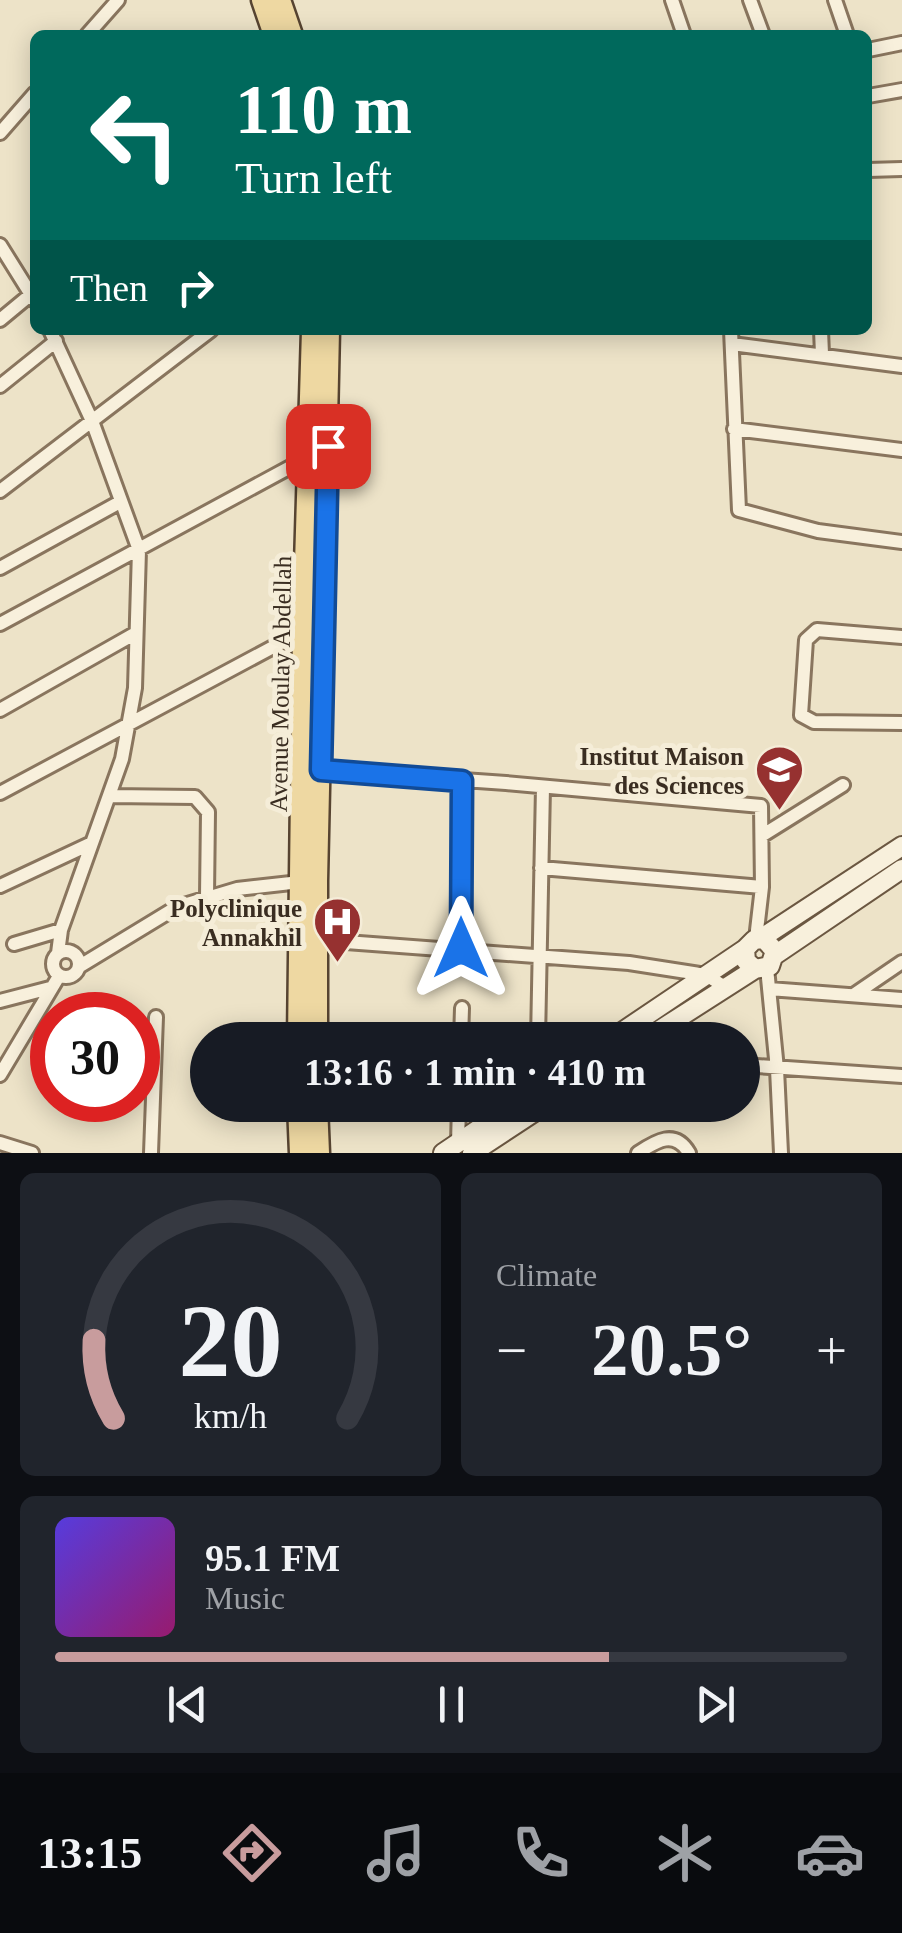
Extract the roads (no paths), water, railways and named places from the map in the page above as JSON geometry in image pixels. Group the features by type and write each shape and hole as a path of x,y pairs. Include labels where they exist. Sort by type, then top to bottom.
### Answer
{"main road":[{"path":"262,0 272,30"},
{"path":"280,0 290,30"},
{"name":"Avenue Moulay Abdellah","path":"298,1022 312,335"},
{"name":"Avenue Moulay Abdellah","path":"317,1022 329,335"},
{"path":"299,1122 302,1153"},
{"path":"302,1153 312,1122"}],"street":[{"path":"91,30 118,0"},
{"path":"672,0 682,30"},
{"path":"750,0 760,30"},
{"path":"835,0 845,30"},
{"path":"872,49 902,43"},
{"path":"872,95 902,90"},
{"path":"0,133 30,100"},
{"path":"872,170 902,169"},
{"path":"0,245 30,289"},
{"path":"0,320 30,298"},
{"path":"0,386 53,335 92,420 139,550 135,688 122,760 61,930 58,953 52,962 59,976"},
{"path":"0,491 205,335"},
{"path":"821,335 822,354"},
{"path":"902,366 732,337 739,510 818,531 902,542"},
{"path":"734,429 902,450"},
{"path":"0,624 307,458"},
{"path":"0,568 120,502"},
{"path":"902,637 817,630 810,634 806,640 801,715 814,722 902,723"},
{"path":"0,793 303,631"},
{"path":"0,710 136,633"},
{"path":"321,770 760,806 764,834 762,887 754,942 746,960 765,964"},
{"path":"461,948 462,781"},
{"path":"764,834 843,785"},
{"path":"538,1022 543,787"},
{"path":"110,796 194,797 204,804 208,812 206,896"},
{"path":"0,886 92,843"},
{"path":"637,1022 902,846"},
{"path":"541,868 762,887"},
{"path":"672,1022 765,964 902,868"},
{"path":"0,1075 59,976 74,975 80,966 176,907 263,884 300,882"},
{"path":"14,944 61,930"},
{"path":"319,940 630,963 706,975 726,987"},
{"path":"754,942 771,944 765,964 777,1068 781,1153"},
{"path":"58,953 73,952 80,966"},
{"path":"854,995 902,962"},
{"path":"0,1000 50,988"},
{"path":"769,990 902,999"},
{"path":"462,1008 462,1022"},
{"path":"760,1066 902,1076"},
{"path":"150,1153 151,1122"},
{"path":"458,1150 459,1122"},
{"path":"458,1150 493,1122"},
{"path":"458,1150 513,1122"},
{"path":"638,1153 666,1138 678,1140 690,1153"},
{"path":"0,1143 32,1153"}],"place":[{"name":"Institut Maison des Sciences","path":"779,812"},
{"name":"Polyclinique Annakhil","path":"337,964"}]}
